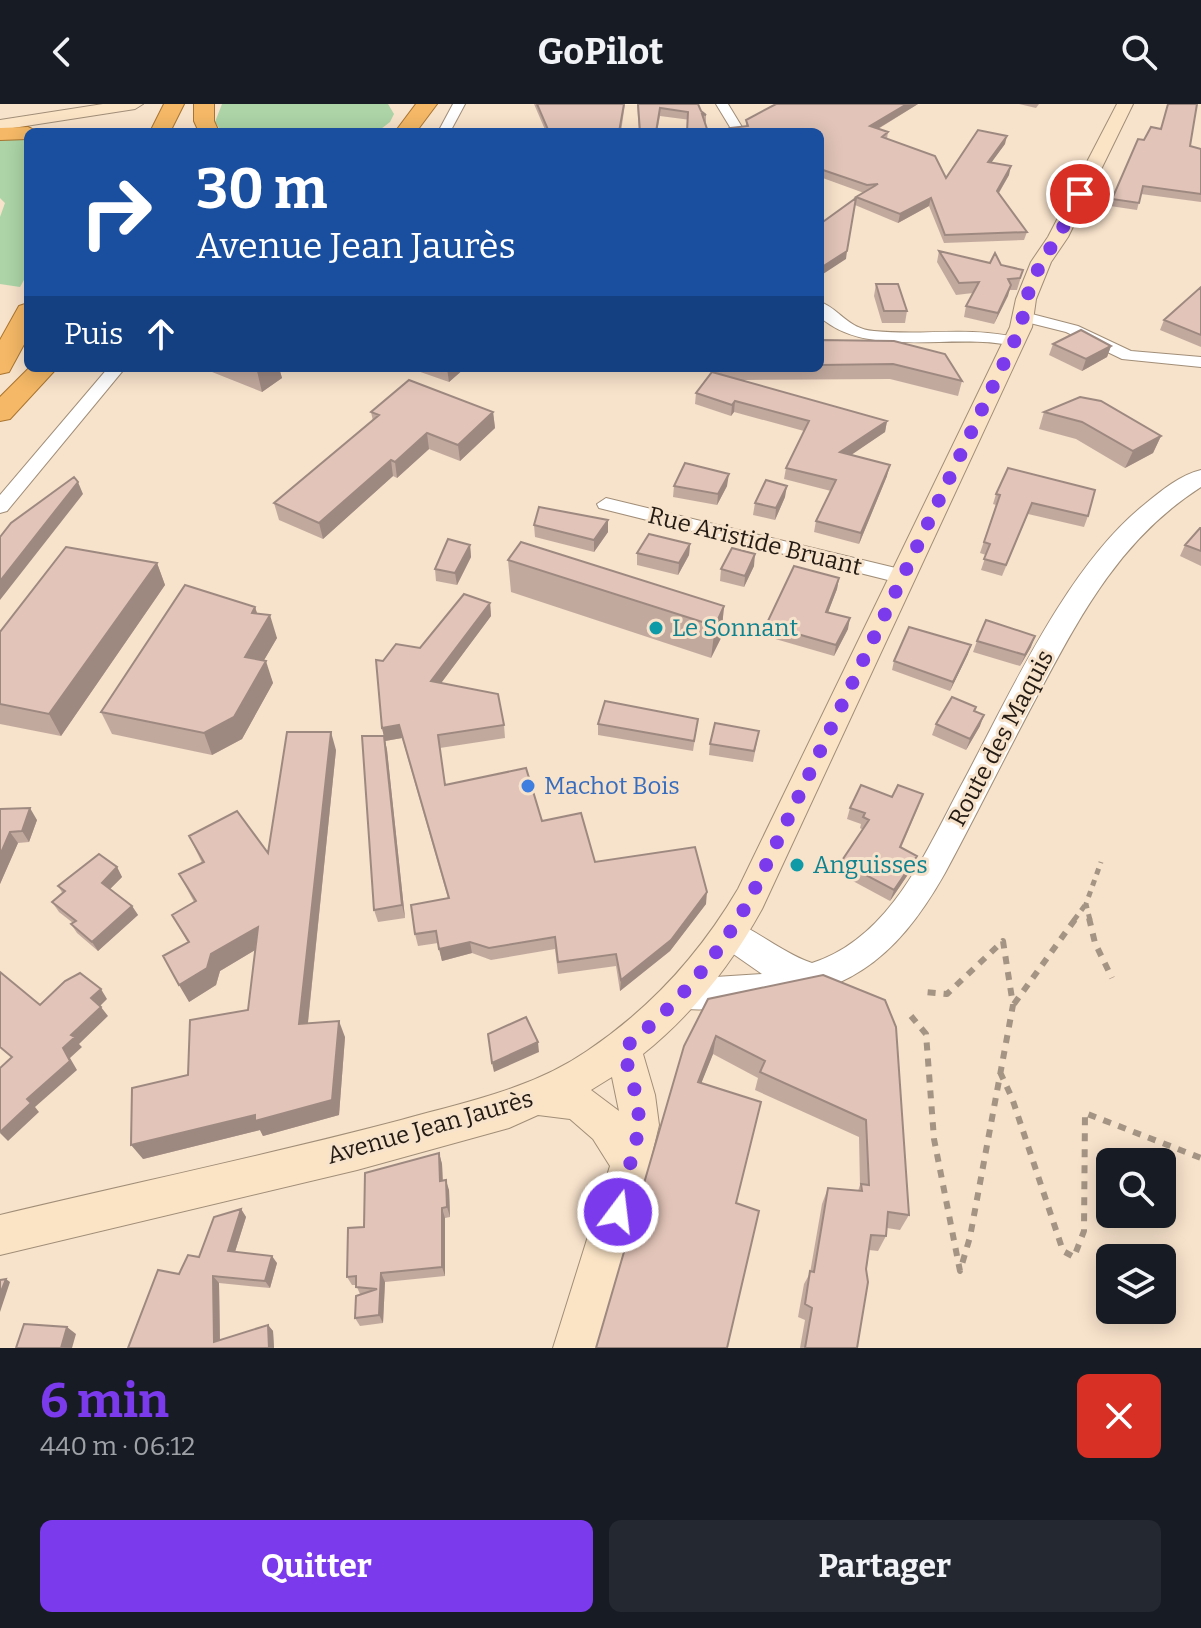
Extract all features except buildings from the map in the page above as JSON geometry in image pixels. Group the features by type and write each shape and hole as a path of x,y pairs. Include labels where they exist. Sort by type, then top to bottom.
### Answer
{"highway":[{"path":"408,128 427,104"},
{"path":"393,128 402,119 400,105"},
{"path":"0,134 24,133"},
{"path":"0,366 24,319"},
{"path":"0,373 24,342"},
{"path":"0,412 29,372"},
{"path":"0,412 40,372"}],"main road":[{"path":"69,104 0,110 0,124 135,104"},
{"name":"Avenue Jean Jaurès","path":"0,1235 395,1141 509,1109 562,1086 623,1049 684,994 730,934 777,846 1024,317 1038,302 1055,266 1060,253 1058,237 1125,104"},
{"path":"575,1348 640,1125 636,1095 623,1049"},
{"path":"537,1097 551,1095 600,1116 613,1129 630,1166"}],"street":[{"path":"446,128 459,104"},
{"path":"722,104 737,128"},
{"path":"824,311 855,333 874,336 991,336 1013,341"},
{"path":"1024,317 1072,329 1128,356 1201,362"},
{"path":"0,507 114,372"},
{"name":"Route des Maquis","path":"684,994 782,986 844,966 901,917 916,896 1090,575 1111,548 1163,501 1201,477"},
{"name":"Rue Aristide Bruant","path":"606,504 904,577"},
{"path":"730,934 778,966 809,977"}],"path":[{"path":"1013,1005 1086,904 1101,862"},
{"path":"1086,904 1095,943 1112,978"},
{"path":"911,1016 926,1034 934,1139 960,1271 970,1237 1013,1005 1003,941 947,994 925,992"},
{"path":"1000,1071 1012,1098 1063,1251 1074,1257 1084,1231 1085,1113 1201,1158"}],"green space":[{"path":"222,104 388,104 394,114 382,128 219,128 215,122"},
{"path":"0,139 24,140 24,280 20,287 0,284 0,217 5,203 0,198"}],"place":[{"name":"Le Sonnant","path":"656,628"},
{"name":"Machot Bois","path":"528,786"},
{"name":"Anguisses","path":"797,865"}],"route":[{"path":"618,1212 640,1125 636,1095 623,1049 684,994 730,934 750,899 904,577 1006,353 1021,327 1026,299 1041,262 1080,194"}]}
